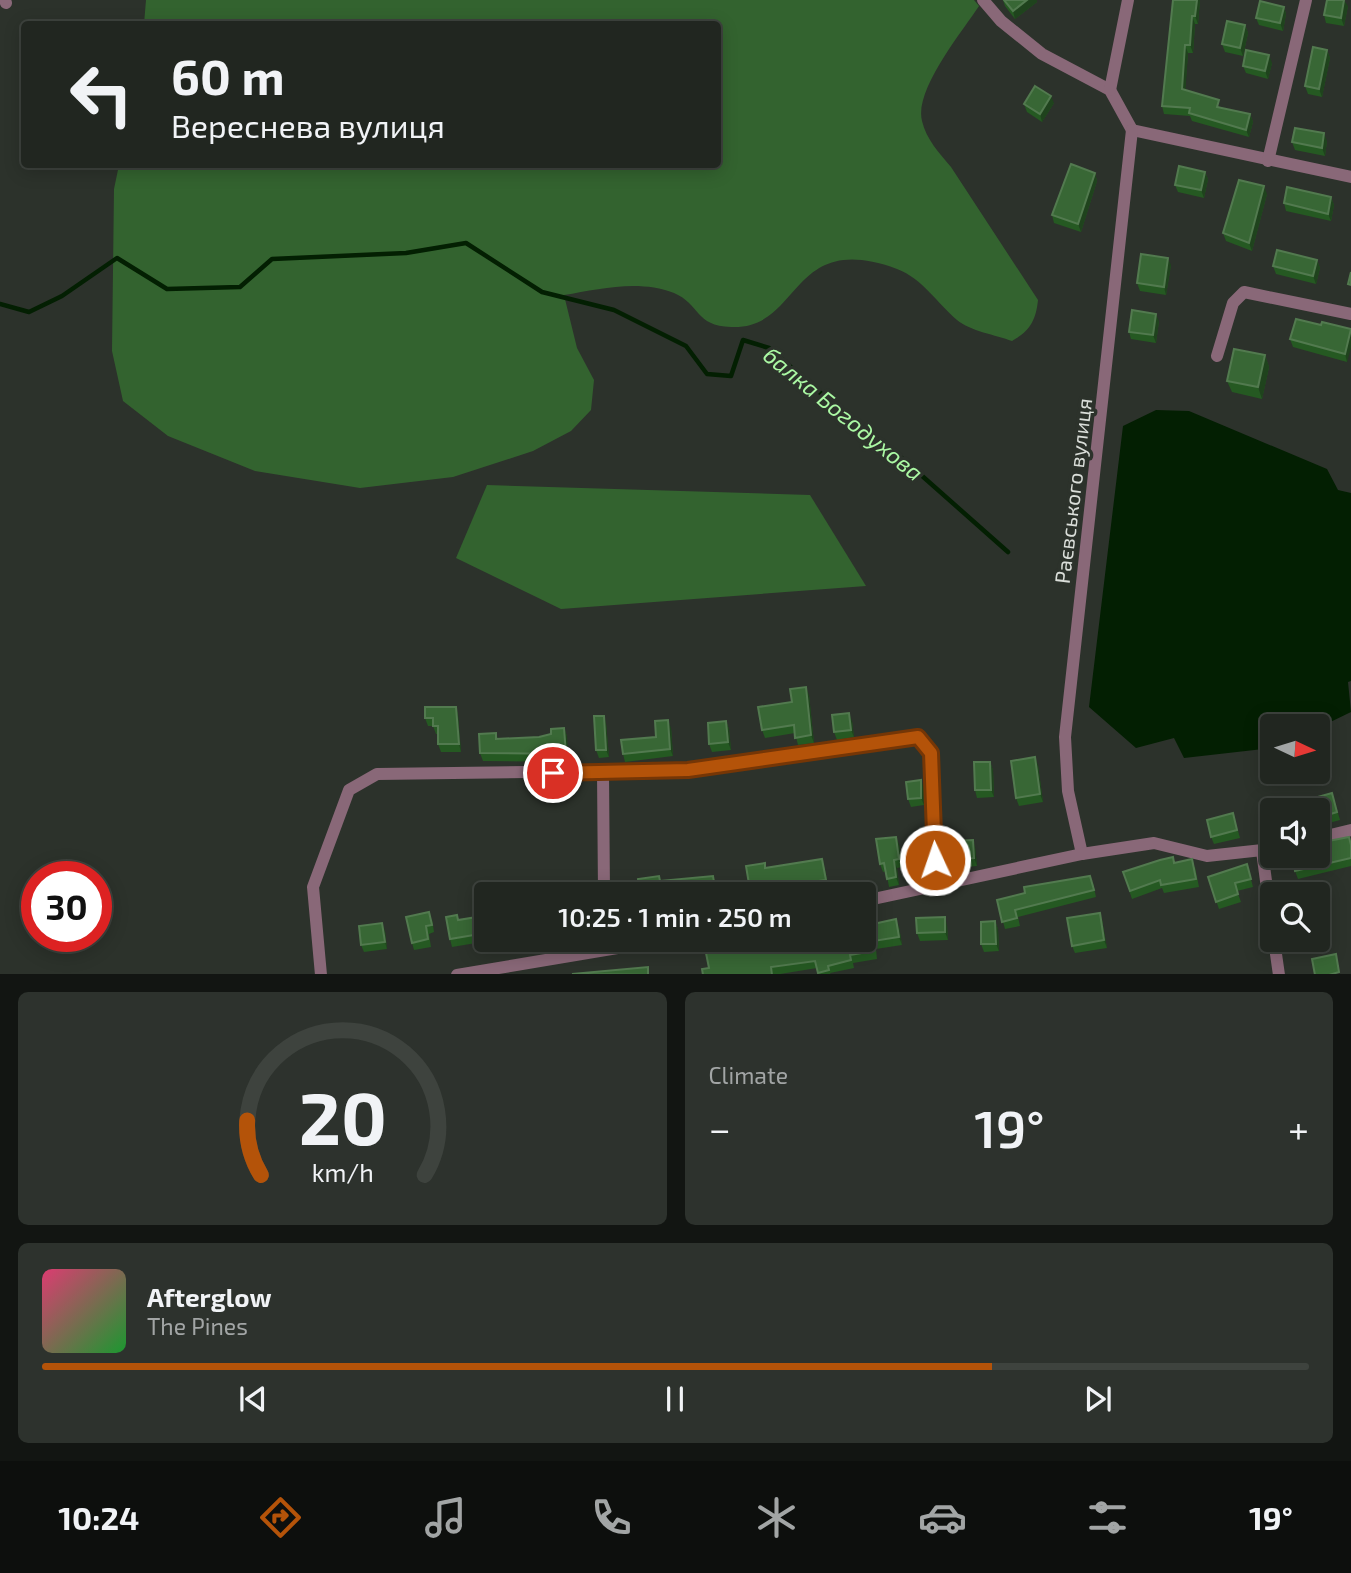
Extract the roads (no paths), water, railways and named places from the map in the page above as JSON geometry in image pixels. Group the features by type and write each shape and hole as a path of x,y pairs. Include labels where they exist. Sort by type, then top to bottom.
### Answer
{"street":[{"path":"983,0 1001,21 1042,54 1110,90 1132,130 1351,177"},
{"path":"1110,90 1128,0"},
{"path":"1268,161 1306,0"},
{"name":"Раєвського вулиця","path":"1082,855 1068,791 1065,737 1132,130"},
{"path":"1217,356 1233,303 1244,292 1351,314"},
{"path":"321,974 313,887 349,790 377,774 688,770 918,737 931,753 936,887"},
{"path":"603,772 604,882"},
{"path":"1330,835 1351,830"},
{"path":"876,899 1082,855 1154,843 1207,856 1260,851"},
{"path":"462,974 576,952"},
{"path":"1276,952 1279,974"}],"waterway":[{"name":"балка Богодухова","path":"0,304 29,312 62,296 117,258 167,289 240,287 272,259 406,253 466,243 542,292 614,310 686,346 707,374 731,376 743,340 769,348 849,418 903,459 1008,552"}]}
